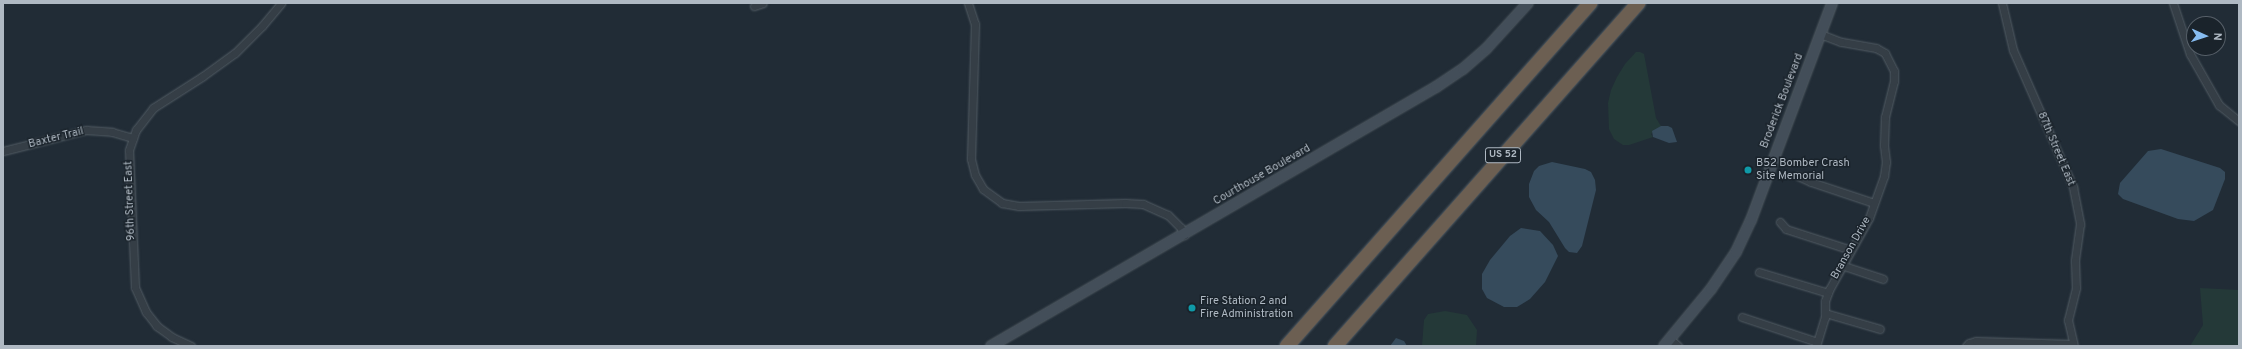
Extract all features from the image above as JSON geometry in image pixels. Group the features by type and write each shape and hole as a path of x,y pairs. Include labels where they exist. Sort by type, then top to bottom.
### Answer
{"highway":[{"path":"1287,346 1590,3"},
{"name":"US 52","path":"1335,346 1637,5"}],"street":[{"name":"96th Street East","path":"191,346 172,337 157,326 146,312 135,287 128,161 133,138 138,126 153,108 203,76 234,53 258,30 281,3"},
{"path":"754,6 763,3"},
{"path":"968,3 975,24 971,159 974,175 983,189 997,200 1013,206 1125,203 1143,204 1168,216 1181,228 1184,235"},
{"name":"Courthouse Boulevard","path":"991,346 1436,88 1463,69 1486,49 1528,3"},
{"name":"Broderick Boulevard","path":"1667,342 1720,277 1738,247 1751,220 1832,3"},
{"name":"87th Street East","path":"2002,3 2013,50 2073,187 2080,224 2075,261 2076,288 2068,320 2074,345"},
{"path":"2173,3 2190,54 2220,105 2239,121"},
{"name":"Branson Drive","path":"1817,344 1825,313 1828,293 1834,277 1844,266 1851,250 1862,232 1884,176 1886,162 1884,145 1885,117 1894,81 1894,71 1885,53 1876,48 1841,42 1820,34"},
{"name":"Baxter Trail","path":"3,151 86,130 112,132 133,138"},
{"path":"1798,176 1874,203"},
{"path":"1780,222 1786,229 1851,250"},
{"path":"1844,266 1883,279"},
{"path":"1759,272 1828,293"},
{"path":"1825,313 1880,329"},
{"path":"1742,317 1817,344"},
{"path":"1667,342 1678,346"},
{"path":"1966,346 1969,343 1976,342 2074,345"}],"green space":[{"path":"1636,52 1644,54 1656,118 1661,126 1651,134 1653,137 1629,145 1623,145 1614,139 1609,129 1608,103 1611,90 1617,77 1625,64"},
{"path":"2200,288 2239,290 2239,346 2190,346 2203,325"},
{"path":"1445,311 1467,315 1477,330 1476,346 1422,346 1424,320 1428,314"}],"water":[{"path":"1661,126 1668,126 1672,128 1677,142 1669,143 1653,137 1652,131"},
{"path":"2161,149 2220,168 2225,172 2225,179 2213,210 2194,221 2178,219 2123,199 2118,194 2120,183 2148,151"},
{"path":"1552,162 1585,169 1591,172 1595,180 1596,190 1582,246 1577,253 1569,252 1565,248 1549,222 1536,210 1529,197 1529,184 1534,171 1539,166"},
{"path":"1521,228 1540,231 1553,245 1558,256 1545,282 1530,299 1517,307 1504,307 1487,298 1482,289 1482,274 1490,260 1510,236"},
{"path":"1396,338 1404,341 1407,346 1390,346"}],"place":[{"name":"B52 Bomber Crash Site Memorial","path":"1748,170"},
{"name":"Fire Station 2 and Fire Administration","path":"1192,308"}]}
